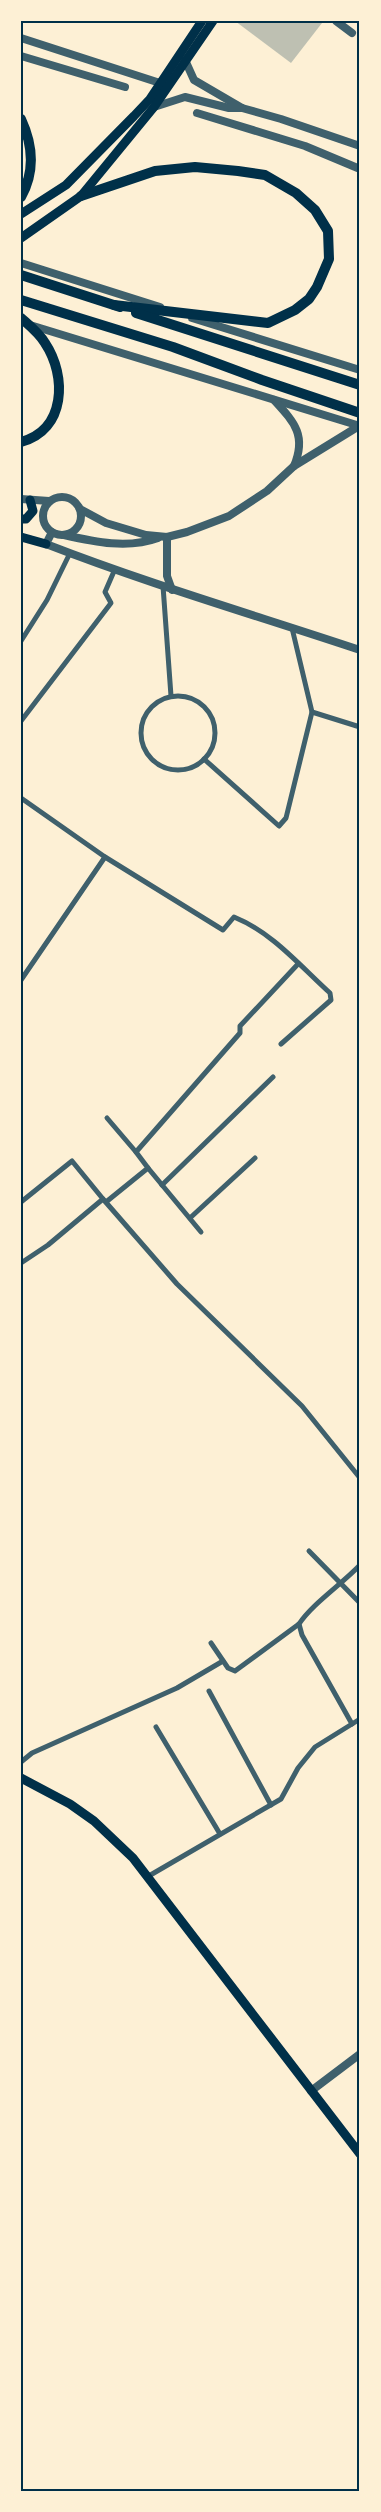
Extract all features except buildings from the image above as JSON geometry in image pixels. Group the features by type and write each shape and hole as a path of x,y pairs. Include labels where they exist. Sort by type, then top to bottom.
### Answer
{"highway":[{"path":"21,119 30,142 32,159 21,197"},
{"path":"81,196 155,171 195,167 265,176 296,193 315,210 328,231 329,259 317,287 309,298 295,310 268,323 114,305"},
{"path":"21,275 360,385"},
{"path":"21,300 173,347 360,413"},
{"path":"21,442 45,430 58,405 60,392 58,379 46,344 23,321"}],"main road":[{"path":"21,214 47,199 81,172 134,116 160,83 202,21"},
{"path":"21,238 81,196 154,107 213,21"},
{"path":"21,519 26,519 33,511 26,499"},
{"path":"21,537 46,544"},
{"path":"21,1778 70,1804 94,1821 133,1858 360,2154"}],"street":[{"path":"336,21 352,34"},
{"path":"21,38 160,83"},
{"path":"21,56 125,87"},
{"path":"185,60 198,84 242,108 360,146"},
{"path":"154,107 185,97 229,108 242,108"},
{"path":"197,113 305,146 360,169"},
{"path":"21,263 360,370"},
{"path":"23,321 359,426"},
{"path":"274,399 298,429 299,454 294,466"},
{"path":"49,501 43,511 42,518 47,528 52,532 108,543 136,544 187,532 228,516 267,490 294,466 359,426"},
{"path":"26,499 49,501 60,496 66,497 72,500 80,509 106,523 163,537"},
{"path":"64,534 69,533 78,526 80,509"},
{"path":"52,532 46,544 172,590 360,650"},
{"path":"163,537 167,576 172,590"},
{"path":"21,641 47,600 70,553"},
{"path":"21,721 24,714 110,603 105,592 115,569"},
{"path":"162,586 171,696"},
{"path":"204,759 279,826 286,818 312,712 292,628"},
{"path":"171,696 186,696 199,702 210,712 215,725 215,740 210,753 204,759 199,764 186,770 171,770 158,764 148,754 142,740 142,726 147,712 158,702 171,696"},
{"path":"312,712 360,727"},
{"path":"21,798 106,857 223,930 234,918 248,923 277,941 298,964 330,993 331,1000 281,1044"},
{"path":"21,980 106,857"},
{"path":"136,1152 240,1033 240,1026 298,964"},
{"path":"162,1185 273,1077"},
{"path":"107,1118 202,1232"},
{"path":"190,1218 255,1158"},
{"path":"21,1202 72,1161 177,1284 302,1406 360,1478"},
{"path":"21,1263 48,1245 148,1168"},
{"path":"309,1550 360,1603"},
{"path":"212,1643 228,1668 235,1670 300,1624 306,1614 341,1585 360,1565"},
{"path":"300,1624 302,1635 352,1724"},
{"path":"21,1762 32,1753 177,1688 223,1661"},
{"path":"209,1691 271,1805"},
{"path":"147,1877 281,1799 298,1768 315,1747 360,1719"},
{"path":"156,1727 220,1834"},
{"path":"311,2091 360,2054"}]}
